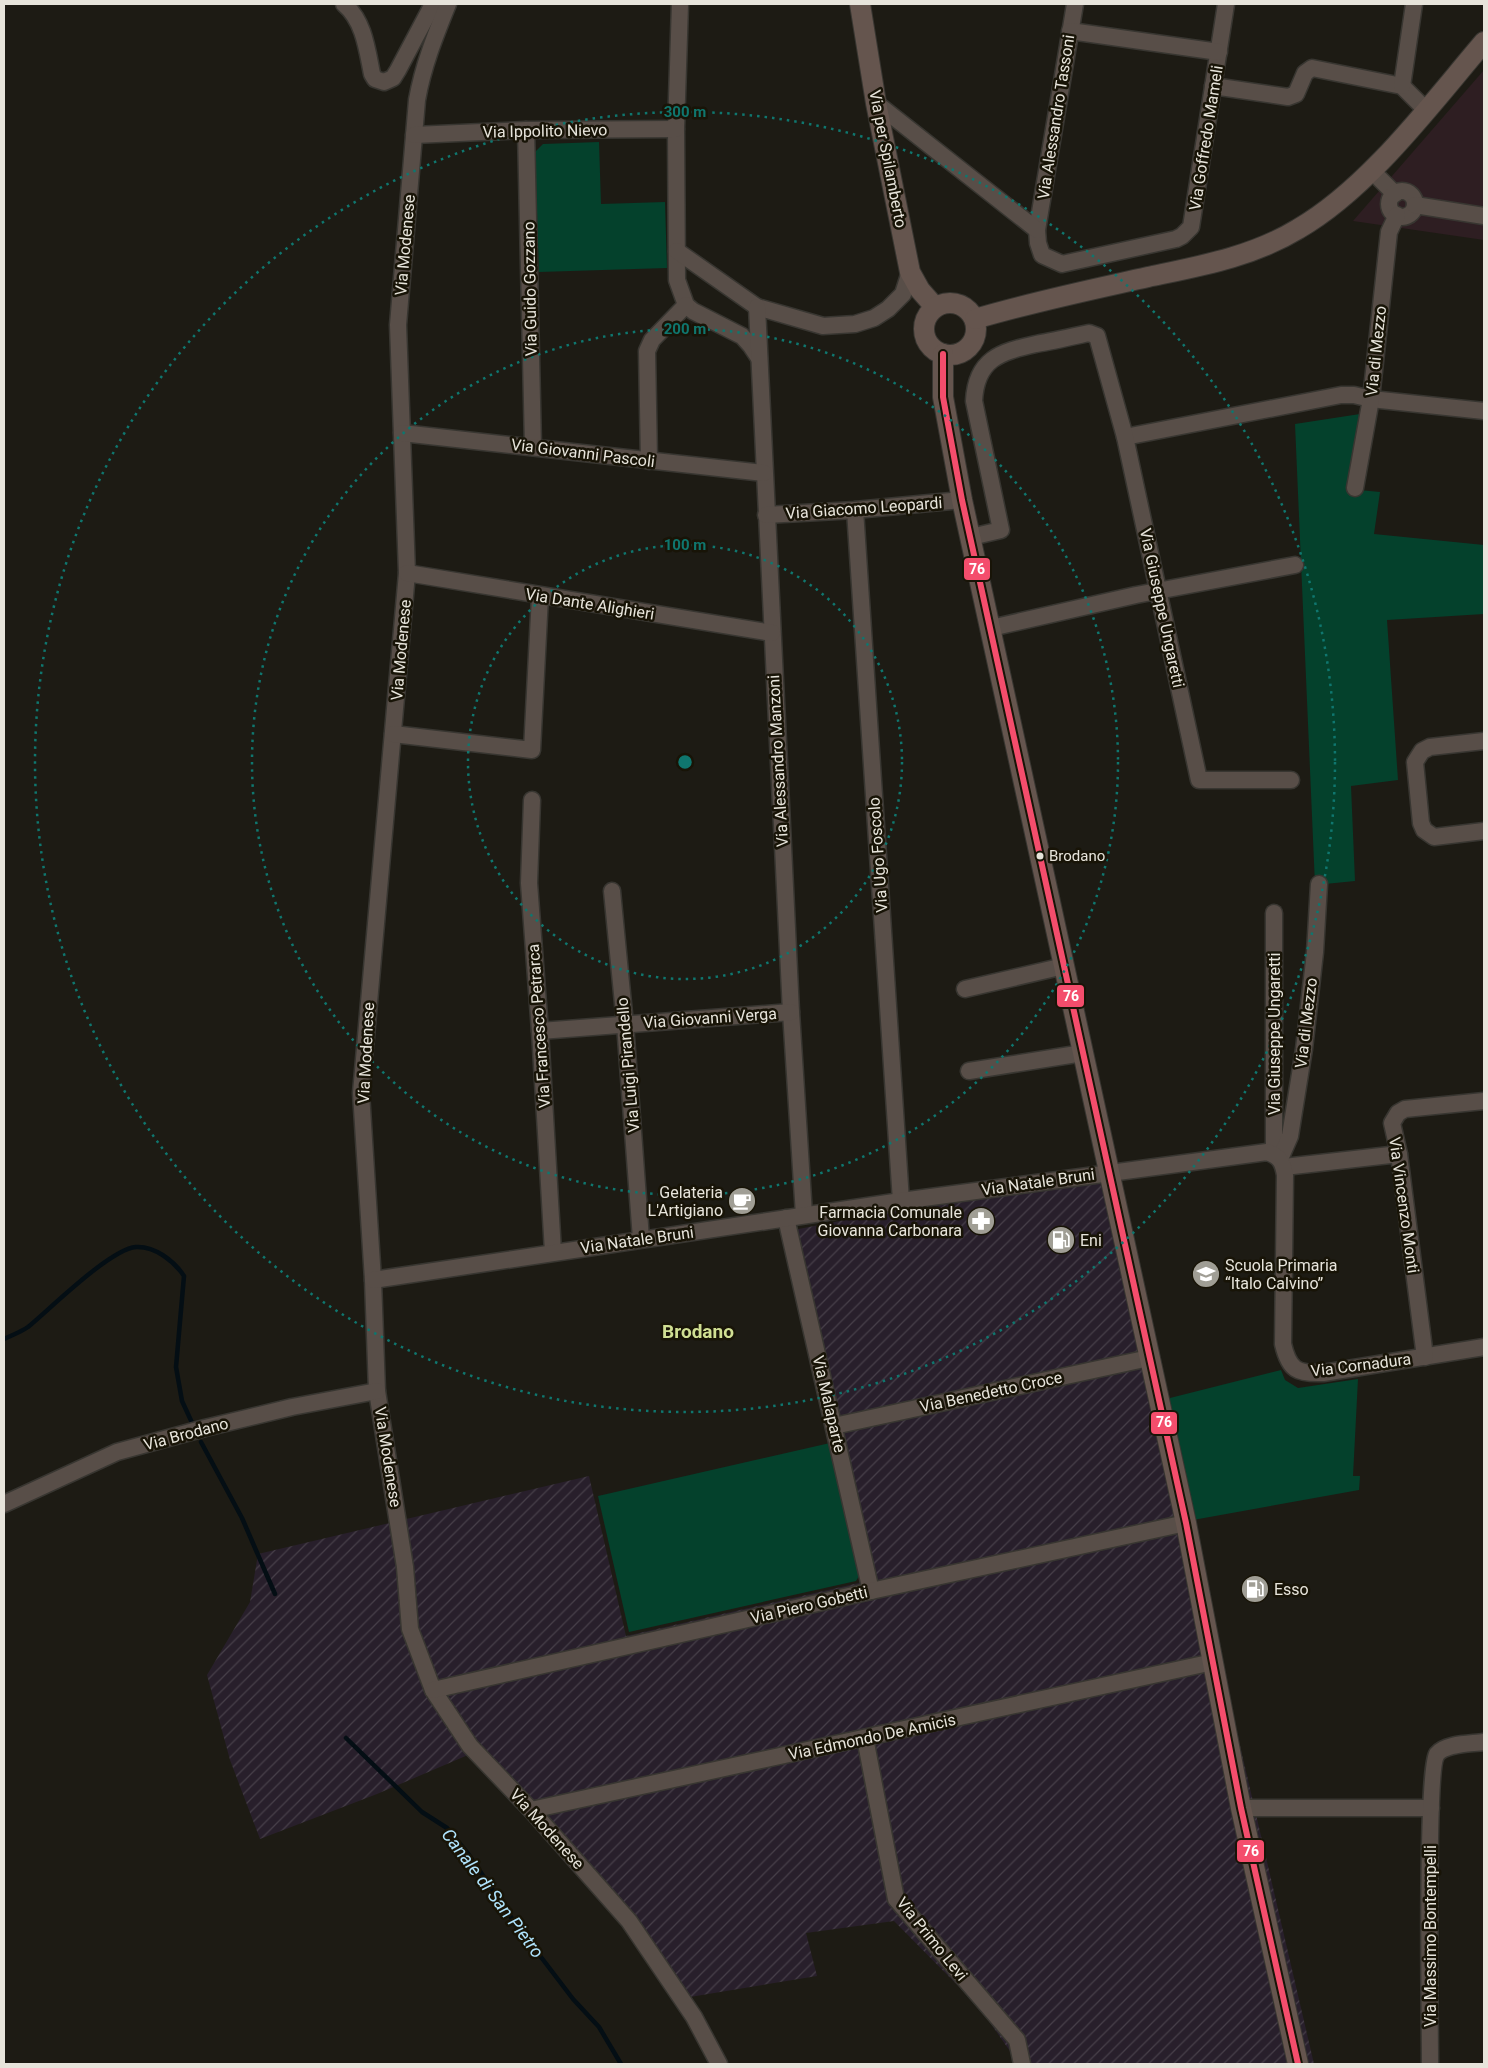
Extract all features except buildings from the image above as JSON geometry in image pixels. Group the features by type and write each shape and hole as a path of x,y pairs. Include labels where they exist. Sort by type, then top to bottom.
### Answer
{"main road":[{"name":"Via per Spilamberto","path":"860,4 876,103 910,272 920,290 935,307"},
{"path":"975,318 1022,305 1224,260 1249,252 1299,229 1331,208 1372,171 1484,42"},
{"path":"942,303 958,303 971,312 975,318 977,328 975,338 970,346 962,352 953,355 943,354 929,345 925,337 925,320 935,307 942,303"},
{"path":"943,354 943,397 962,500 1186,1523 1241,1808 1298,2064"}],"street":[{"path":"344,4 356,18 360,28 372,74 375,79 384,82 393,78 433,4"},
{"name":"Via Modenese","path":"448,4 422,74 416,100 398,325 407,574 361,1093 373,1280 377,1391 405,1567 410,1629 433,1690 470,1746 531,1810 629,1921 694,2016 719,2064"},
{"path":"680,4 676,129 677,280 686,305 742,336 759,358"},
{"name":"Via Alessandro Tassoni","path":"1062,264 1042,255 1038,243 1038,230 1075,4"},
{"name":"Via Goffredo Mameli","path":"1062,264 1176,239 1188,232 1194,220 1226,4"},
{"path":"1402,86 1414,4"},
{"path":"1070,31 1219,52"},
{"path":"1213,86 1288,97 1296,94 1305,73 1312,68 1402,86 1426,110"},
{"name":"Via Alessandro Tassoni","path":"876,103 1038,230"},
{"name":"Via Ippolito Nievo","path":"414,135 526,130 676,129"},
{"name":"Via Guido Gozzano","path":"526,130 533,447"},
{"path":"1372,171 1395,194"},
{"path":"1402,191 1409,193 1414,198 1415,205 1409,215 1397,215 1390,205 1390,201 1395,194 1402,191"},
{"path":"1415,205 1484,216"},
{"name":"Via di Mezzo","path":"1355,488 1371,399 1389,232 1397,215"},
{"path":"677,251 756,307 823,326 855,324 874,318 888,309 903,294 910,272"},
{"path":"649,461 647,351 656,336 686,305"},
{"name":"Via Alessandro Manzoni","path":"756,307 791,1012 804,1214"},
{"name":"Via Giuseppe Ungaretti","path":"971,537 1001,530 974,401 977,380 990,361 1008,350 1089,333 1097,336 1125,437 1199,780 1291,780"},
{"path":"1125,437 1341,395 1484,411"},
{"name":"Via Giovanni Pascoli","path":"402,433 764,473"},
{"name":"Via Giacomo Leopardi","path":"766,515 855,510 962,500"},
{"name":"Via Ugo Foscolo","path":"855,510 901,1201"},
{"path":"990,628 1159,590 1295,565"},
{"name":"Via Dante Alighieri","path":"407,574 772,633"},
{"path":"393,734 532,750 540,596"},
{"path":"1484,741 1430,747 1422,751 1415,762 1421,823 1424,830 1434,836 1484,831"},
{"name":"Via Francesco Petrarca","path":"532,800 530,883 553,1252"},
{"name":"Via di Mezzo","path":"1279,1160 1290,1136 1304,1049 1315,952 1319,884"},
{"name":"Via Luigi Pirandello","path":"612,891 625,1024 642,1239"},
{"name":"Via Giuseppe Ungaretti","path":"1274,913 1279,1160"},
{"path":"965,989 1064,966"},
{"name":"Via Giovanni Verga","path":"540,1031 791,1012"},
{"path":"969,1071 1083,1053"},
{"name":"Via Vincenzo Monti","path":"1425,1357 1399,1154 1392,1122 1394,1116 1406,1109 1484,1102"},
{"path":"1109,1173 1267,1152 1279,1160 1399,1154"},
{"name":"Via Cornadura","path":"1279,1160 1284,1344 1290,1363 1296,1370 1323,1373 1484,1347"},
{"name":"Via Natale Bruni","path":"373,1280 804,1214 1109,1173"},
{"name":"Via Malaparte","path":"786,1218 870,1590"},
{"name":"Via Benedetto Croce","path":"834,1426 1149,1358"},
{"name":"Via Brodano","path":"4,1504 117,1452 292,1407 377,1391"},
{"name":"Via Piero Gobetti","path":"433,1690 870,1590 1186,1523"},
{"name":"Via Edmondo De Amicis","path":"531,1810 1213,1662"},
{"name":"Via Primo Levi","path":"865,1738 896,1899 1016,2040 1022,2064"},
{"name":"Via Massimo Bontempelli","path":"1430,2064 1431,1808 1434,1763 1436,1756 1448,1748 1484,1742"},
{"path":"1241,1808 1431,1808"}],"shaded area":[{"path":"1484,70 1484,240 1353,221"},
{"path":"1109,1174 1314,2064 1019,2064 979,2007 894,1921 806,1933 817,1976 684,1998 475,1752 377,1794 260,1839 230,1760 207,1675 250,1602 258,1554 589,1476 626,1636 863,1582 783,1232 897,1210"}],"green space":[{"path":"599,142 601,204 665,202 667,268 539,272 535,152 543,144"},
{"path":"1360,414 1349,489 1380,492 1374,534 1484,545 1484,614 1387,620 1398,780 1351,786 1355,881 1315,885 1295,424"},
{"path":"1281,1370 1285,1380 1298,1388 1358,1379 1353,1476 1360,1476 1359,1490 1193,1520 1166,1399"},
{"path":"830,1443 859,1576 856,1581 629,1632 598,1496"}],"waterway":[{"name":"Canale di San Pietro","path":"4,1339 28,1327 96,1268 125,1250 143,1247 157,1252 175,1265 184,1276 176,1367 182,1401 194,1427"},
{"name":"Canale di San Pietro","path":"201,1442 242,1518 275,1594"},
{"name":"Canale di San Pietro","path":"346,1738 422,1812 447,1828 469,1855 515,1923 573,1999 599,2027 621,2064"}],"transit line":[{"name":"76","path":"943,354 943,397 962,500 1186,1523 1241,1808 1298,2064"}],"place":[{"name":"Brodano","path":"1040,856"},
{"name":"Gelateria L'Artigiano","path":"742,1201"},
{"name":"Farmacia Comunale Giovanna Carbonara","path":"981,1221"},
{"name":"Eni","path":"1061,1240"},
{"name":"Scuola Primaria “Italo Calvino”","path":"1206,1274"},
{"name":"Esso","path":"1255,1589"}],"district":[{"name":"Brodano","path":"698,1331"}]}
